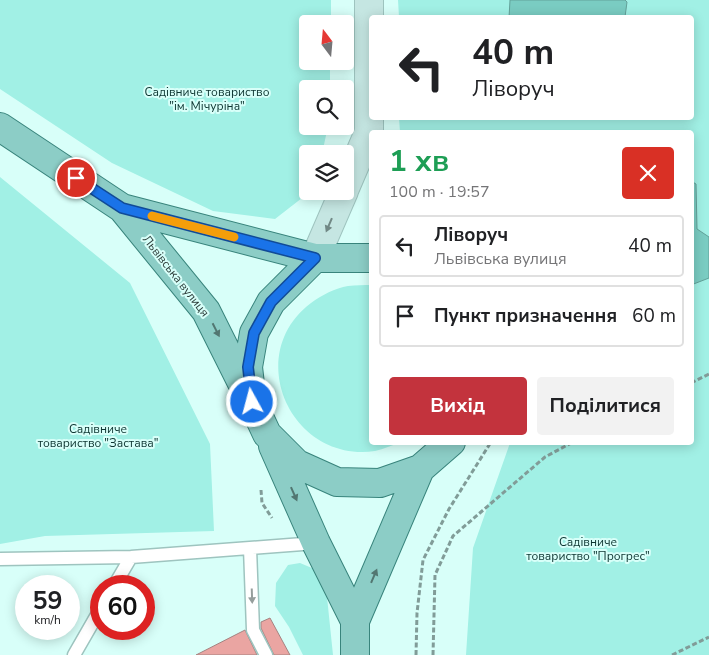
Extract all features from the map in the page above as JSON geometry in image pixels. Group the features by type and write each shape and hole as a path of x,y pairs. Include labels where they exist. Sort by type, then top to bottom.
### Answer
{"main road":[{"path":"369,0 369,15"},
{"name":"Львівська вулиця","path":"0,127 122,208 206,311 267,434"},
{"path":"354,169 369,137"},
{"path":"252,402 248,367 254,333 271,302 315,258 340,200"},
{"name":"Львівська вулиця","path":"122,208 315,258 369,258"},
{"path":"267,434 297,464 337,482 380,483 420,469 448,445"},
{"path":"267,434 316,542 355,621"},
{"path":"355,655 355,621 420,469"}],"lane":[{"path":"0,559 131,557 316,542"},
{"path":"250,548 253,630 266,655"},
{"path":"120,575 131,557"},
{"path":"74,655 90,627"}],"path":[{"path":"694,382 709,374"},
{"path":"416,655 417,613 423,560 450,509 489,445"},
{"path":"433,655 435,575 453,536 545,457 567,445"},
{"path":"672,655 709,637"}],"green space":[{"name":"Садівниче товариство \"ім. Мічуріна\"","path":"0,0 331,0 331,15 299,15 299,70 330,70 330,80 299,80 299,135 326,135 324,145 299,145 299,200 275,219 213,211 112,163 0,89"},
{"name":"Садівниче товариство \"Прогрес\"","path":"398,0 709,0 709,655 466,655 473,548 509,445 694,445 694,130 400,130 399,120 694,120 694,15 399,15"},
{"name":"Садівниче товариство \"Застава\"","path":"0,177 130,283 210,444 214,531 45,536 0,544"},
{"path":"369,285 369,445 394,445 375,451 345,450 320,440 300,423 286,401 279,376 280,350 290,325 311,303 338,288"},
{"path":"300,563 319,571 327,597 333,655 303,655 289,627 275,606 276,583 288,565"}],"water":[{"path":"510,0 625,0 627,2 625,15 509,15"},
{"path":"694,183 696,184 697,229 709,237 709,278 694,284"}],"building":[{"path":"270,618 290,655 274,655 261,628 261,622"},
{"path":"245,630 257,655 196,655"}],"slow traffic":[{"path":"152,216 234,237"}],"route":[{"path":"76,178 122,208 315,258 271,302 254,333 248,367 252,402"}]}
